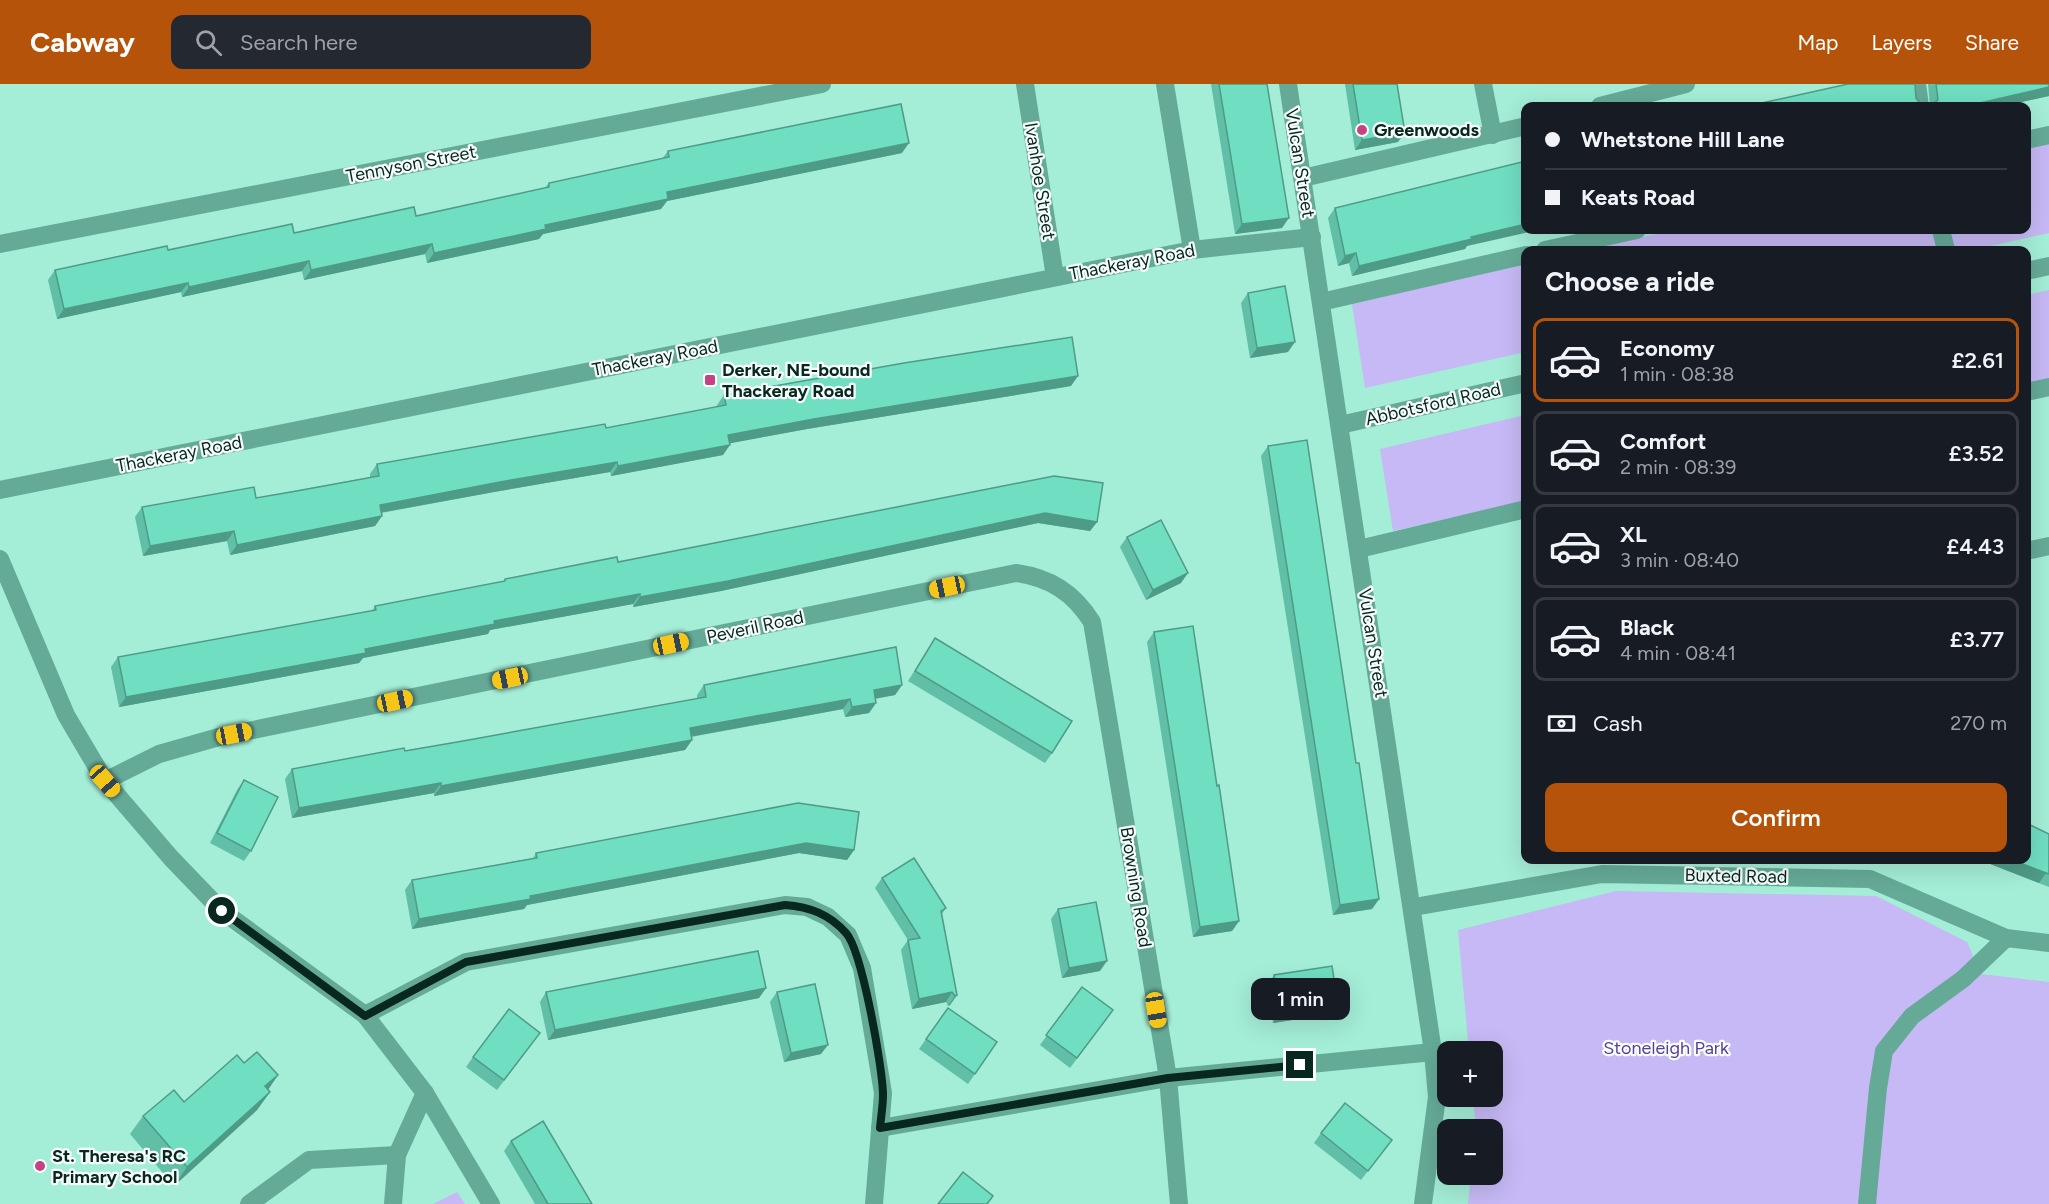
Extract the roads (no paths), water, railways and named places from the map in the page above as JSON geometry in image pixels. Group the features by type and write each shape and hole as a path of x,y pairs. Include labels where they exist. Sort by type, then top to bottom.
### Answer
{"street":[{"name":"Tennyson Street","path":"0,244 822,84"},
{"name":"Ivanhoe Street","path":"1025,84 1055,277"},
{"path":"1165,84 1192,249"},
{"name":"Vulcan Street","path":"1288,84 1414,907 1433,1052 1437,1097 1423,1204"},
{"path":"1483,84 1493,135"},
{"path":"1616,102 1686,84"},
{"path":"1917,84 1919,102"},
{"path":"1304,178 1521,127"},
{"path":"2031,139 2049,135"},
{"path":"1563,246 1619,234"},
{"name":"Thackeray Road","path":"0,489 1192,249 1312,237"},
{"path":"1321,302 1521,256"},
{"path":"2031,270 2049,266"},
{"name":"Abbotsford Road","path":"1340,424 1521,384"},
{"path":"2031,391 2049,387"},
{"path":"1359,549 1521,510"},
{"path":"2031,550 2049,546"},
{"path":"0,559 66,715 105,781 171,858 222,911 365,1016 425,1093 491,1204"},
{"name":"Peveril Road","path":"105,781 159,754 219,737 957,585 1016,573 1040,577 1057,585"},
{"name":"Browning Road","path":"1057,585 1080,603 1092,622 1168,1078 1179,1204"},
{"name":"Buxted Road","path":"1414,907 1602,874 1870,879 2006,938 2049,943"},
{"path":"365,1016 466,962 785,905 807,907 828,917 848,935 862,968 883,1093 874,1204"},
{"path":"1867,1204 1878,1088 1884,1052 1912,1016 1963,980 2006,938"},
{"path":"880,1128 1168,1078 1433,1052"},
{"path":"393,1204 397,1155 425,1093"},
{"path":"249,1204 309,1160 397,1155"}],"place":[{"name":"Greenwoods","path":"1362,130"},
{"name":"Derker, NE-bound Thackeray Road","path":"710,380"},
{"name":"St. Theresa's RC Primary School","path":"40,1166"}],"park label":[{"name":"Stoneleigh Park","path":"1666,1048"}]}
